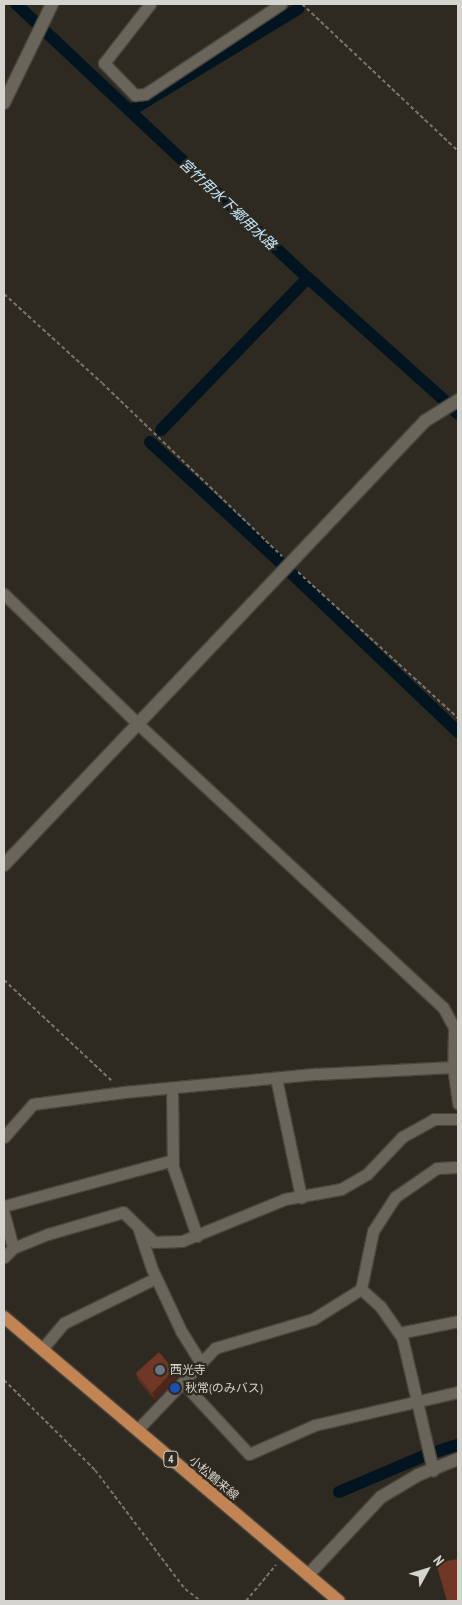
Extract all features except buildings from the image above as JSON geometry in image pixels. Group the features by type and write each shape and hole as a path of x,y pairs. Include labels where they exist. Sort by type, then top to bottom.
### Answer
{"main road":[{"name":"小松鶴来線","path":"4,1317 339,1601"}],"street":[{"path":"4,103 52,4"},
{"path":"150,4 104,63 135,95 145,94 281,4"},
{"path":"4,865 424,421 458,400"},
{"path":"4,594 138,724 444,1007 454,1028 453,1067 458,1104"},
{"path":"4,1137 33,1104 124,1092 276,1078 453,1067"},
{"path":"276,1078 301,1197"},
{"path":"172,1088 173,1160 197,1236"},
{"path":"4,1257 13,1248 123,1212 154,1242 182,1241 285,1199 342,1189 367,1174 402,1137 434,1119 458,1119"},
{"path":"4,1206 173,1160"},
{"path":"137,1430 184,1383 215,1348 313,1319 362,1289 373,1231 395,1197 437,1168 458,1167"},
{"path":"4,1214 13,1248"},
{"path":"138,1226 156,1278 180,1331 201,1363"},
{"path":"42,1349 64,1324 156,1278"},
{"path":"362,1289 380,1306 399,1333 419,1402 433,1470"},
{"path":"399,1333 458,1320"},
{"path":"184,1383 250,1454 315,1425 458,1392"},
{"path":"308,1575 381,1497 458,1459"}],"path":[{"path":"302,4 458,151"},
{"path":"4,294 102,383 290,564 458,718"},
{"path":"4,980 124,1092"},
{"path":"4,1380 95,1470 185,1589 201,1601"},
{"path":"246,1601 284,1556"}],"waterway":[{"name":"宮竹用水下郷用水路","path":"16,4 308,278 444,400"},
{"path":"130,111 298,9"},
{"path":"161,430 308,278"},
{"name":"宮竹用水下郷用水路","path":"455,411 458,414"},
{"path":"150,442 280,562"},
{"path":"291,573 458,732"},
{"path":"438,1451 458,1445"},
{"path":"339,1492 424,1456"}],"place":[{"name":"西光寺","path":"160,1370"},
{"name":"秋常(のみバス)","path":"175,1388"}]}
